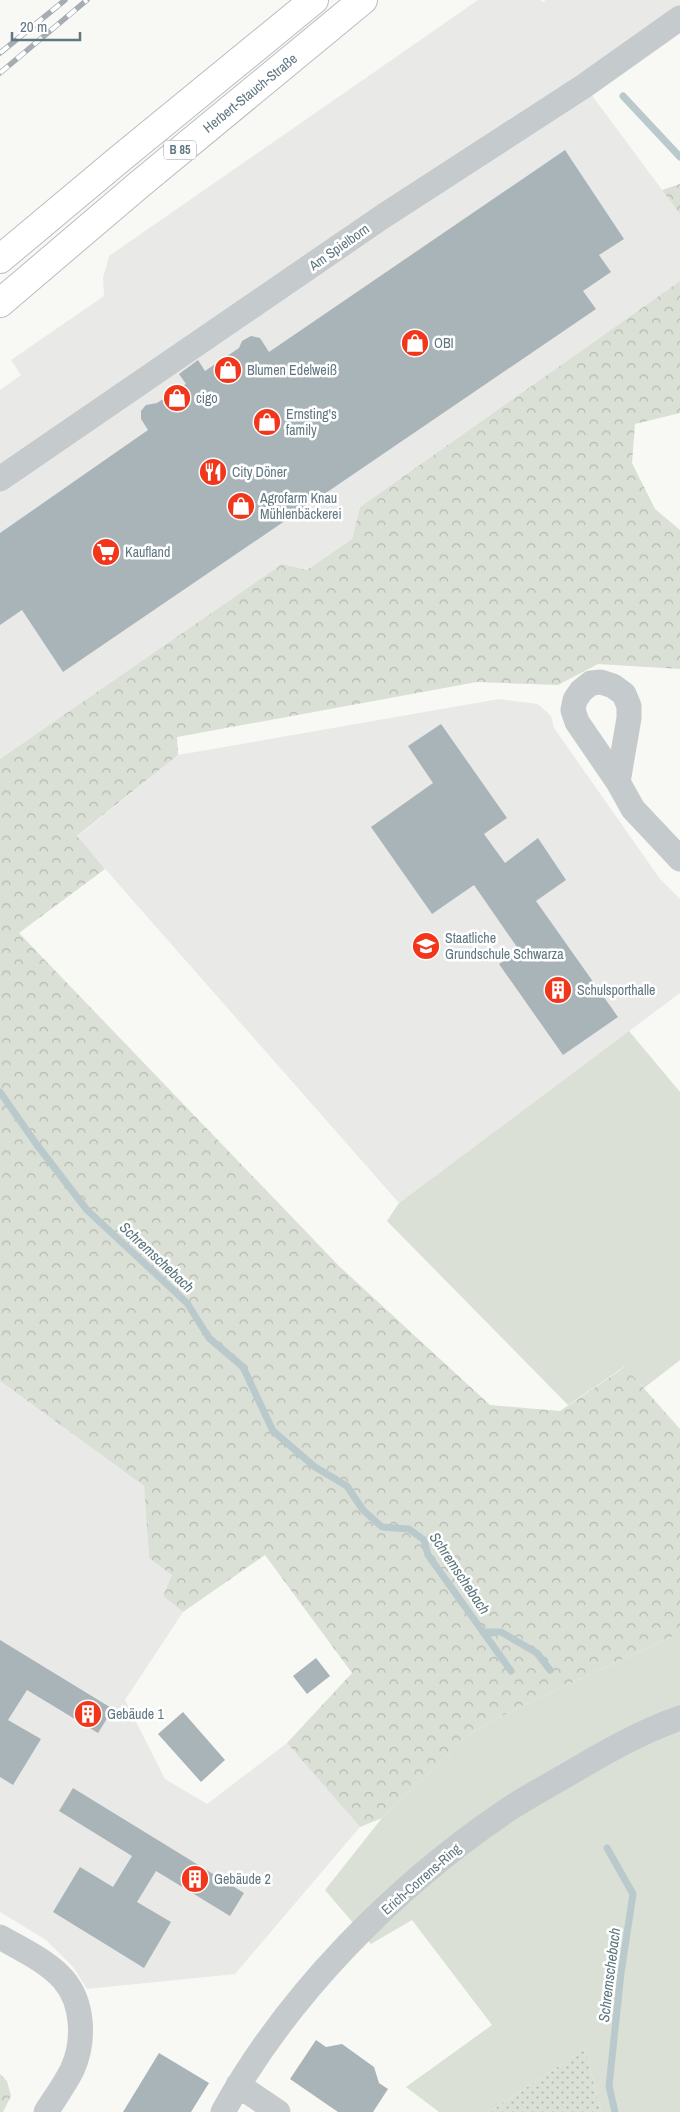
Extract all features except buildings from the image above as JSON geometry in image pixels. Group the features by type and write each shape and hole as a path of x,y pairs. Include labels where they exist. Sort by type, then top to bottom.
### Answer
{"main road":[{"name":"B 85","path":"0,259 122,156 314,0"},
{"name":"Herbert-Stauch-Straße","path":"0,303 141,182 363,0"}],"street":[{"name":"Am Spielborn","path":"0,479 382,218 584,86 680,18"},
{"path":"618,782 633,809 680,859"},
{"name":"Erich-Correns-Ring","path":"223,2112 238,2085 280,2022 312,1984 393,1902 451,1851 507,1810 602,1754 680,1718"},
{"path":"0,1937 45,1963 64,1980 77,2001 80,2041 73,2069 46,2112"},
{"path":"238,2085 278,2112"}],"shaded area":[{"path":"478,0 540,0 543,2 546,0 680,0 680,18 585,86 680,214 680,281 360,507 352,539 307,570 282,564 0,759 0,390 21,375 11,360 104,296 103,278 109,256"},
{"name":"Staatliche Grundschule Schwarza","path":"499,699 538,704 551,716 554,728 660,879 680,899 680,993 399,1203 77,837 178,755"},
{"path":"0,1381 144,1486 149,1558 173,1575 163,1596 183,1612 125,1700 165,1779 207,1804 287,1743 360,1827 235,1974 87,1989 73,1967 46,1940 0,1912"}],"green space":[{"path":"680,184 680,214 662,190"},
{"path":"680,281 680,413 635,424 632,463 655,509 680,530 680,669 598,664 558,685 477,682 177,737 178,755 77,836 105,869 19,933 339,1266 490,1405 560,1411 625,1367 680,1429 680,1633 519,1707 472,1732 382,1818 360,1827 287,1743 352,1673 265,1555 183,1612 163,1596 172,1575 149,1558 144,1486 0,1381 0,759 282,564 307,570 352,539 360,507"},
{"path":"629,1031 680,1092 680,1360 644,1388 624,1367 568,1405 387,1221 399,1203"},
{"path":"680,1633 680,2112 601,2112 585,2049 489,2112 439,2112 406,2087 492,2025 412,1920 371,1944 325,1890 382,1818 472,1732 519,1707"},
{"path":"585,2049 601,2112 489,2112"},
{"path":"0,2074 7,2081 11,2096 3,2112 0,2112"}],"waterway":[{"path":"623,96 680,157"},
{"name":"Schremschebach","path":"0,1092 37,1145 87,1210 187,1303 209,1338 243,1367 273,1431 315,1467 347,1486 363,1510 382,1527 409,1529 424,1540 428,1555 511,1671"},
{"path":"483,1632 501,1632 537,1653 550,1670"},
{"name":"Schremschebach","path":"607,1848 633,1894 621,1973 609,2086 615,2112"}],"railway":[{"path":"0,53 65,0"},
{"path":"0,73 87,0"}],"place":[{"name":"OBI","path":"415,343"},
{"name":"Blumen Edelweiß","path":"228,370"},
{"name":"cigo","path":"177,398"},
{"name":"Ernsting's family","path":"267,422"},
{"name":"City Döner","path":"213,472"},
{"name":"Agrofarm Knau Mühlenbäckerei","path":"241,506"},
{"name":"Kaufland","path":"106,552"},
{"name":"Staatliche Grundschule Schwarza","path":"426,946"},
{"name":"Schulsporthalle","path":"558,990"},
{"name":"Gebäude 1","path":"88,1714"},
{"name":"Gebäude 2","path":"195,1879"}]}
